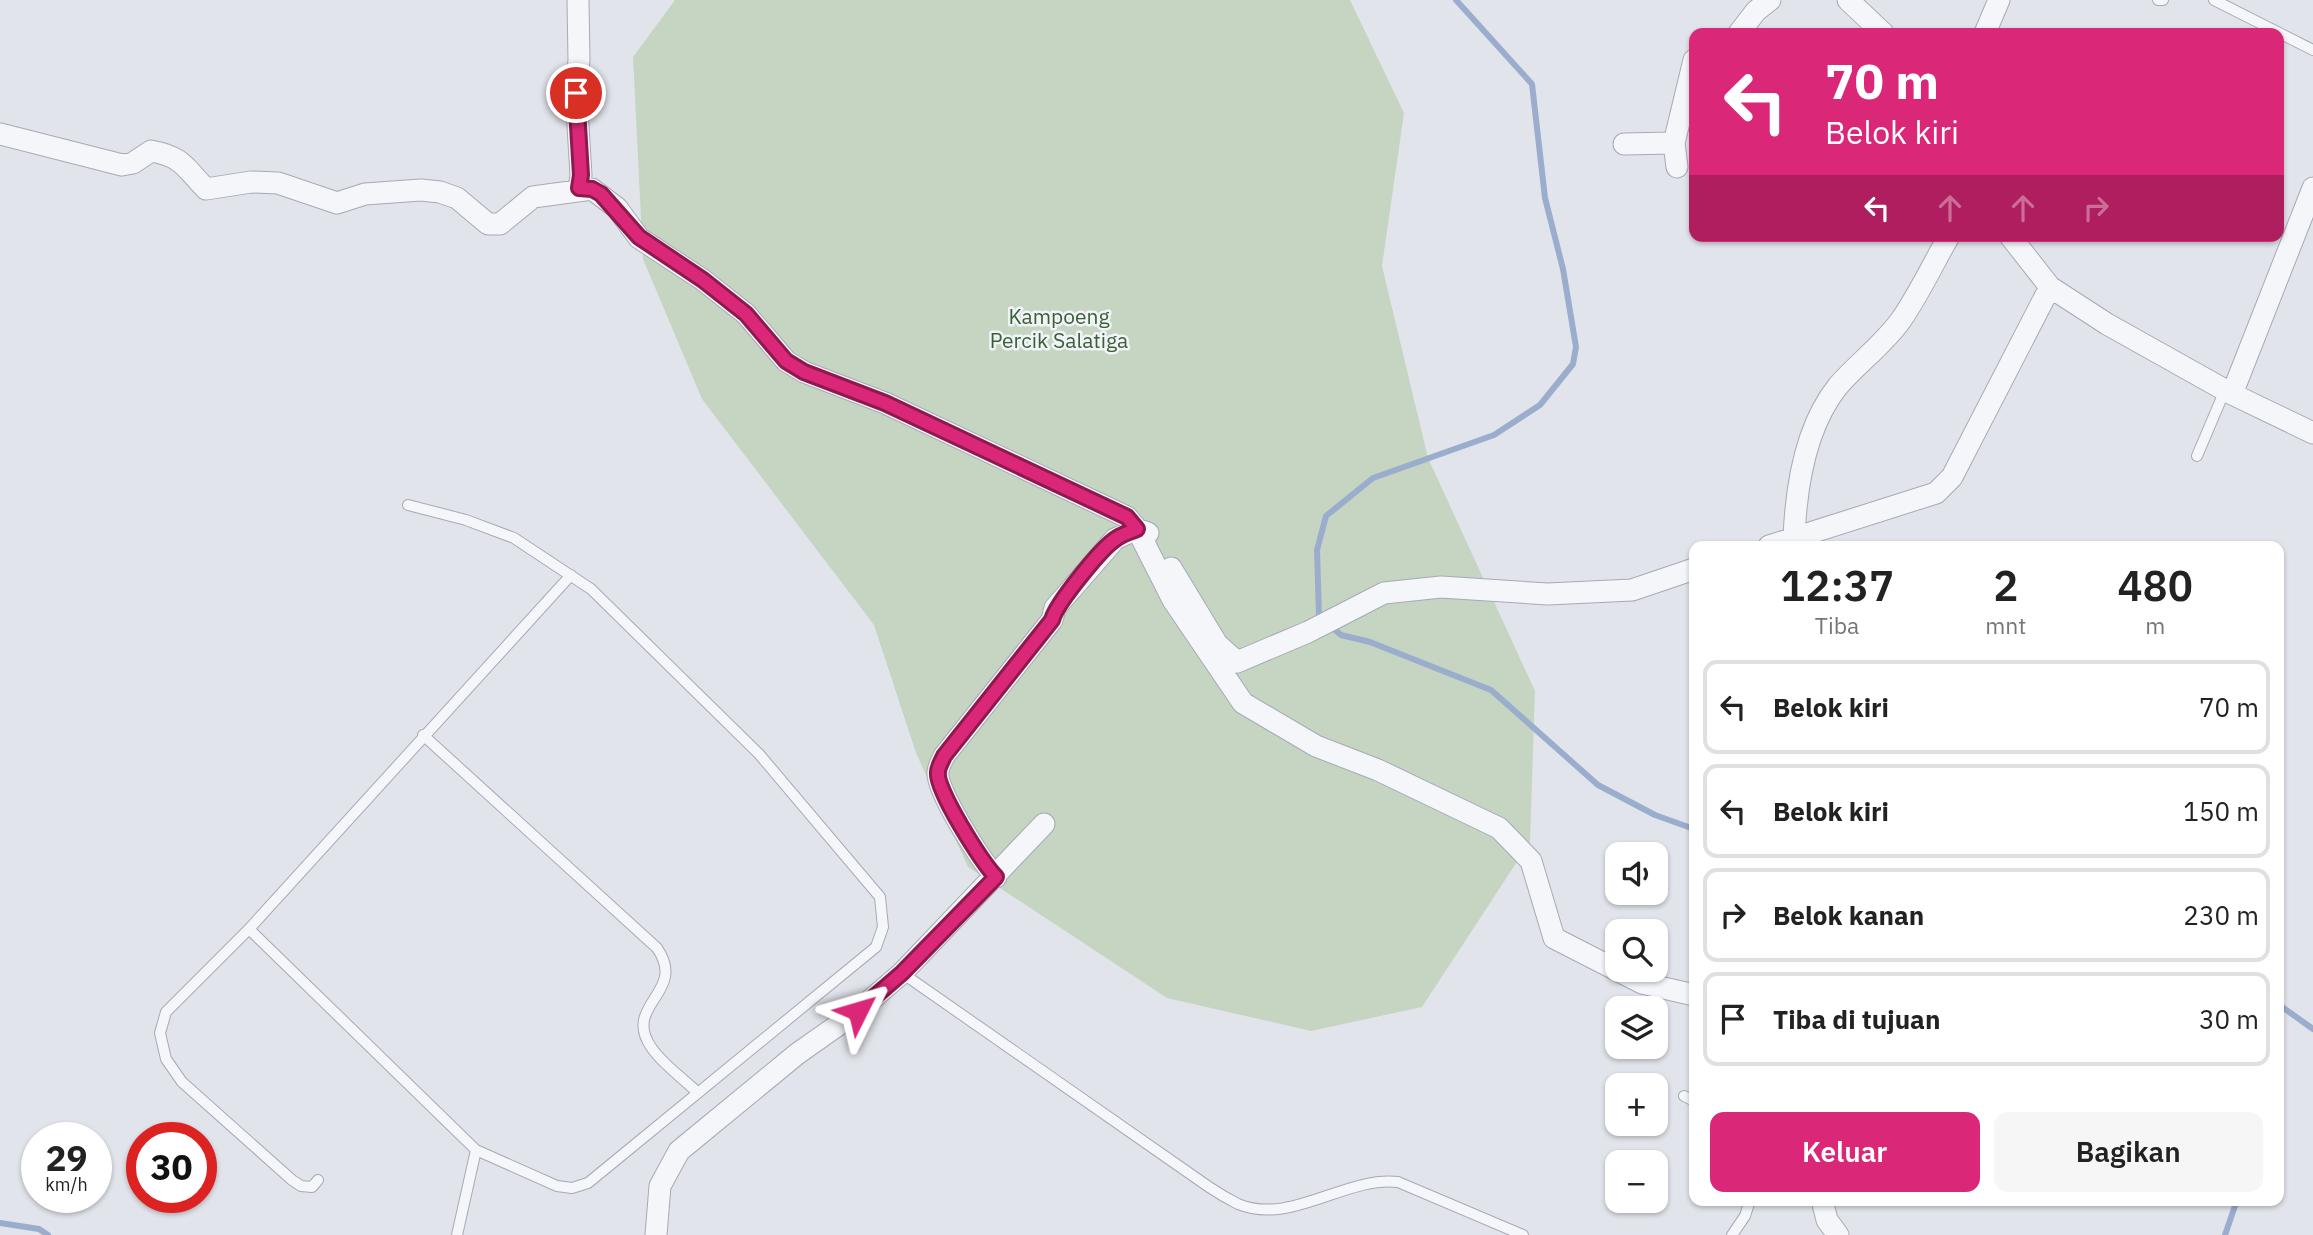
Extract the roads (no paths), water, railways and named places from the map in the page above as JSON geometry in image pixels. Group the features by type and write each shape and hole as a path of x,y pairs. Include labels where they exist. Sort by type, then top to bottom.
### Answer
{"street":[{"path":"578,0 579,60 576,93 581,175 579,188"},
{"path":"1743,28 1769,0"},
{"path":"1848,0 1878,28"},
{"path":"1987,28 1999,0"},
{"path":"1677,167 1674,143 1689,81"},
{"path":"0,134 122,165 134,163 151,151 168,155 184,162 206,189 215,190 251,182 278,183 337,203 365,194 421,190 440,192 457,198 488,224 499,223 533,197 579,188 592,189 601,194 639,237 703,280 746,314 786,361 804,372 885,403 1127,517 1137,529 1173,600 1243,704 1315,746 1378,769 1499,828 1531,862 1554,939 1642,983 1689,994"},
{"path":"1624,144 1674,143"},
{"path":"2229,392 2313,188"},
{"path":"1794,538 1804,458 1821,413 1838,387 1886,339 1903,317 1946,242"},
{"path":"2015,242 2050,287 2107,324 2229,392 2313,433"},
{"path":"1785,541 1936,493 1952,477 2050,287"},
{"path":"1137,529 1153,537 1217,643 1237,662 1308,632 1384,593 1441,587 1548,594 1632,590 1689,571"},
{"path":"996,877 979,858 968,839 937,774 944,756 1052,620 1055,608 1115,539 1137,529"},
{"path":"656,1235 660,1186 679,1151 797,1054 858,1011 902,973 1044,824"}],"lane":[{"path":"2214,0 2269,28"},
{"path":"2284,35 2313,50"},
{"path":"2197,456 2229,392"},
{"path":"249,929 476,1150 536,1179 572,1188 588,1182 876,947 883,927 880,897 759,754 591,589 514,538 466,520 408,505"},
{"path":"318,1180 312,1187 301,1186 292,1180 182,1082 166,1059 160,1033 166,1012 249,929 571,575"},
{"path":"423,736 657,948 667,962 668,976 647,1008 644,1028 650,1046 698,1093"},
{"path":"902,973 1209,1187 1240,1205 1279,1209 1380,1180 1398,1182 1523,1235"},
{"path":"457,1235 476,1150"},
{"path":"1732,1235 1745,1216 1748,1206"}],"waterway":[{"path":"1456,0 1532,84 1545,198 1563,269 1576,347 1573,364 1540,405 1494,435 1373,478 1326,516 1317,550 1319,616 1341,635 1370,642 1491,690 1598,785 1655,815 1689,827"},
{"path":"2284,1008 2313,1029"},
{"path":"2225,1235 2235,1206"},
{"path":"0,1223 39,1229 48,1235"}],"park label":[{"name":"Kampoeng Percik Salatiga","path":"1059,329"}]}
